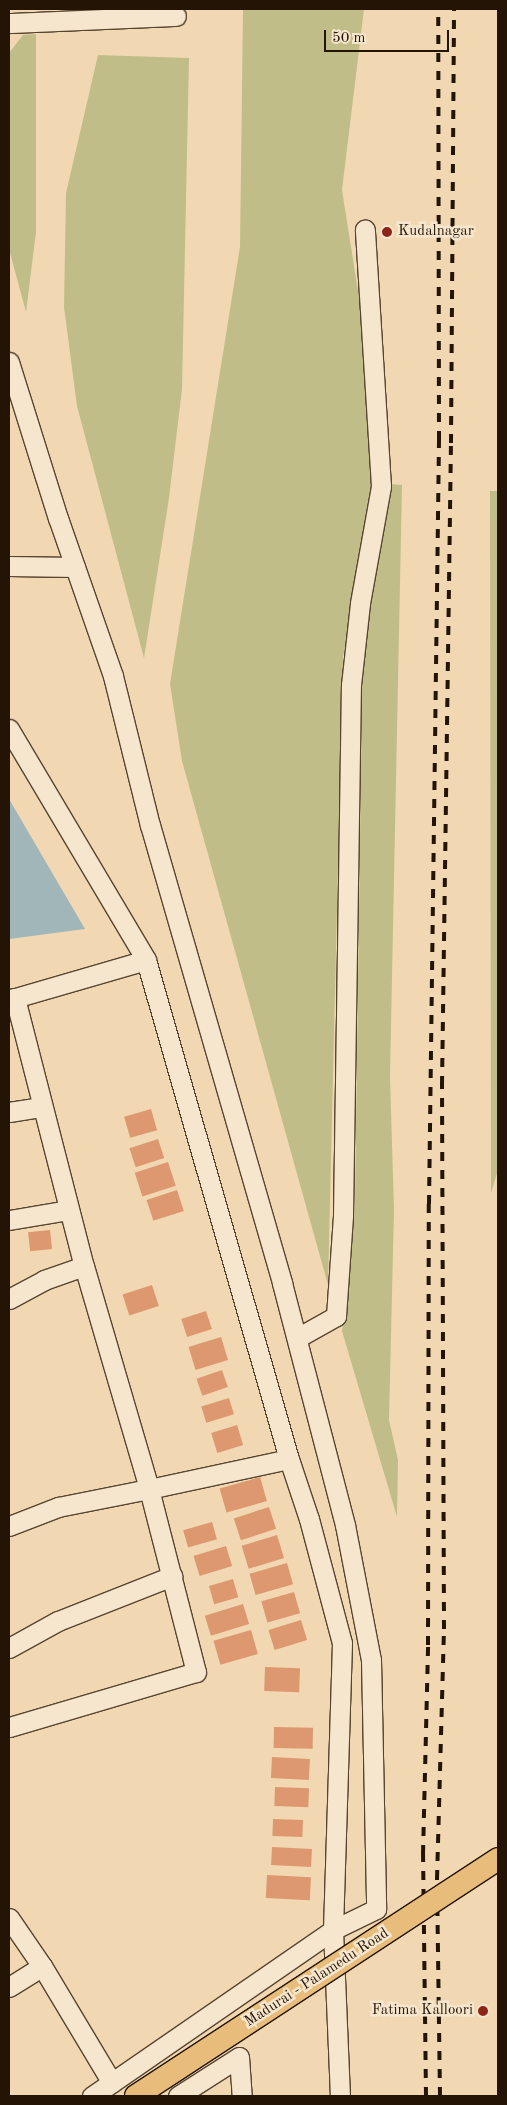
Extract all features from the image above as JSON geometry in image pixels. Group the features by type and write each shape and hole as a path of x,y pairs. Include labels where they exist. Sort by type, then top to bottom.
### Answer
{"main road":[{"name":"Madurai - Palamedu Road","path":"136,2096 498,1860"}],"street":[{"path":"9,23 176,16"},
{"path":"297,1338 336,1316 343,1215 351,685 360,603 381,486 364,229"},
{"path":"9,362 75,567 113,676 150,825 245,1151 297,1338 345,1525 371,1660 376,1909 333,1930 92,2096"},
{"path":"9,566 75,567"},
{"path":"9,729 146,960 289,1459 309,1519 342,1643 333,1930 340,2096"},
{"path":"9,1727 196,1672 149,1489 84,1266 12,998 146,960"},
{"path":"9,1112 42,1107"},
{"path":"9,1220 69,1210"},
{"path":"9,1299 44,1280 84,1266"},
{"path":"9,1526 58,1507 289,1459"},
{"path":"9,1648 58,1621 172,1576"},
{"path":"9,1918 42,1966 112,2082"},
{"path":"9,1987 42,1966"},
{"path":"178,2096 240,2057 242,2096"}],"shaded area":[{"path":"243,9 364,9 342,190 367,348 374,497 343,657 328,1285 182,761 170,684 240,247"},
{"path":"36,34 36,232 26,312 9,249 9,53 23,35"},
{"path":"98,55 189,58 182,389 169,498 144,658 77,406 64,307 66,193"},
{"path":"391,484 402,485 390,1076 394,1210 389,1420 398,1460 397,1517 342,1331 355,1205 362,688 370,598"},
{"path":"490,491 498,491 498,1170 491,1193"},
{"path":"9,799 85,929 9,939"}],"building":[{"path":"151,1109 157,1130 130,1138 124,1117"},
{"path":"158,1139 164,1158 136,1167 129,1148"},
{"path":"168,1162 176,1186 142,1197 135,1173"},
{"path":"177,1190 184,1211 153,1221 147,1200"},
{"path":"50,1230 52,1249 30,1251 28,1232"},
{"path":"152,1285 159,1306 129,1316 123,1295"},
{"path":"206,1311 212,1329 187,1337 181,1319"},
{"path":"221,1337 228,1360 196,1370 188,1347"},
{"path":"222,1370 228,1387 202,1396 196,1379"},
{"path":"229,1398 234,1414 206,1423 201,1406"},
{"path":"237,1425 243,1445 217,1453 211,1433"},
{"path":"260,1477 267,1501 227,1513 220,1489"},
{"path":"269,1507 276,1529 241,1540 234,1518"},
{"path":"212,1522 217,1539 188,1548 183,1530"},
{"path":"277,1535 284,1558 249,1569 242,1546"},
{"path":"226,1546 232,1566 200,1576 193,1556"},
{"path":"287,1563 293,1584 256,1595 250,1574"},
{"path":"233,1579 238,1597 214,1604 209,1586"},
{"path":"294,1592 300,1613 267,1623 261,1601"},
{"path":"243,1604 249,1624 211,1636 205,1616"},
{"path":"301,1620 307,1640 275,1650 268,1630"},
{"path":"251,1630 258,1654 220,1665 214,1641"},
{"path":"265,1667 300,1668 299,1692 264,1691"},
{"path":"274,1727 313,1728 313,1749 274,1748"},
{"path":"272,1757 310,1759 309,1780 271,1778"},
{"path":"275,1787 309,1788 308,1807 274,1806"},
{"path":"273,1819 303,1820 302,1837 272,1836"},
{"path":"272,1847 312,1849 311,1867 271,1865"},
{"path":"267,1875 311,1877 310,1900 266,1898"}],"railway":[{"path":"426,2096 423,1854 428,1645 429,1204 439,440 438,9"},
{"path":"440,2096 437,1879 444,1629 442,1085 451,443 454,9"}],"place":[{"name":"Kudalnagar","path":"387,232"},
{"name":"Fatima Kalloori","path":"483,2011"}]}
